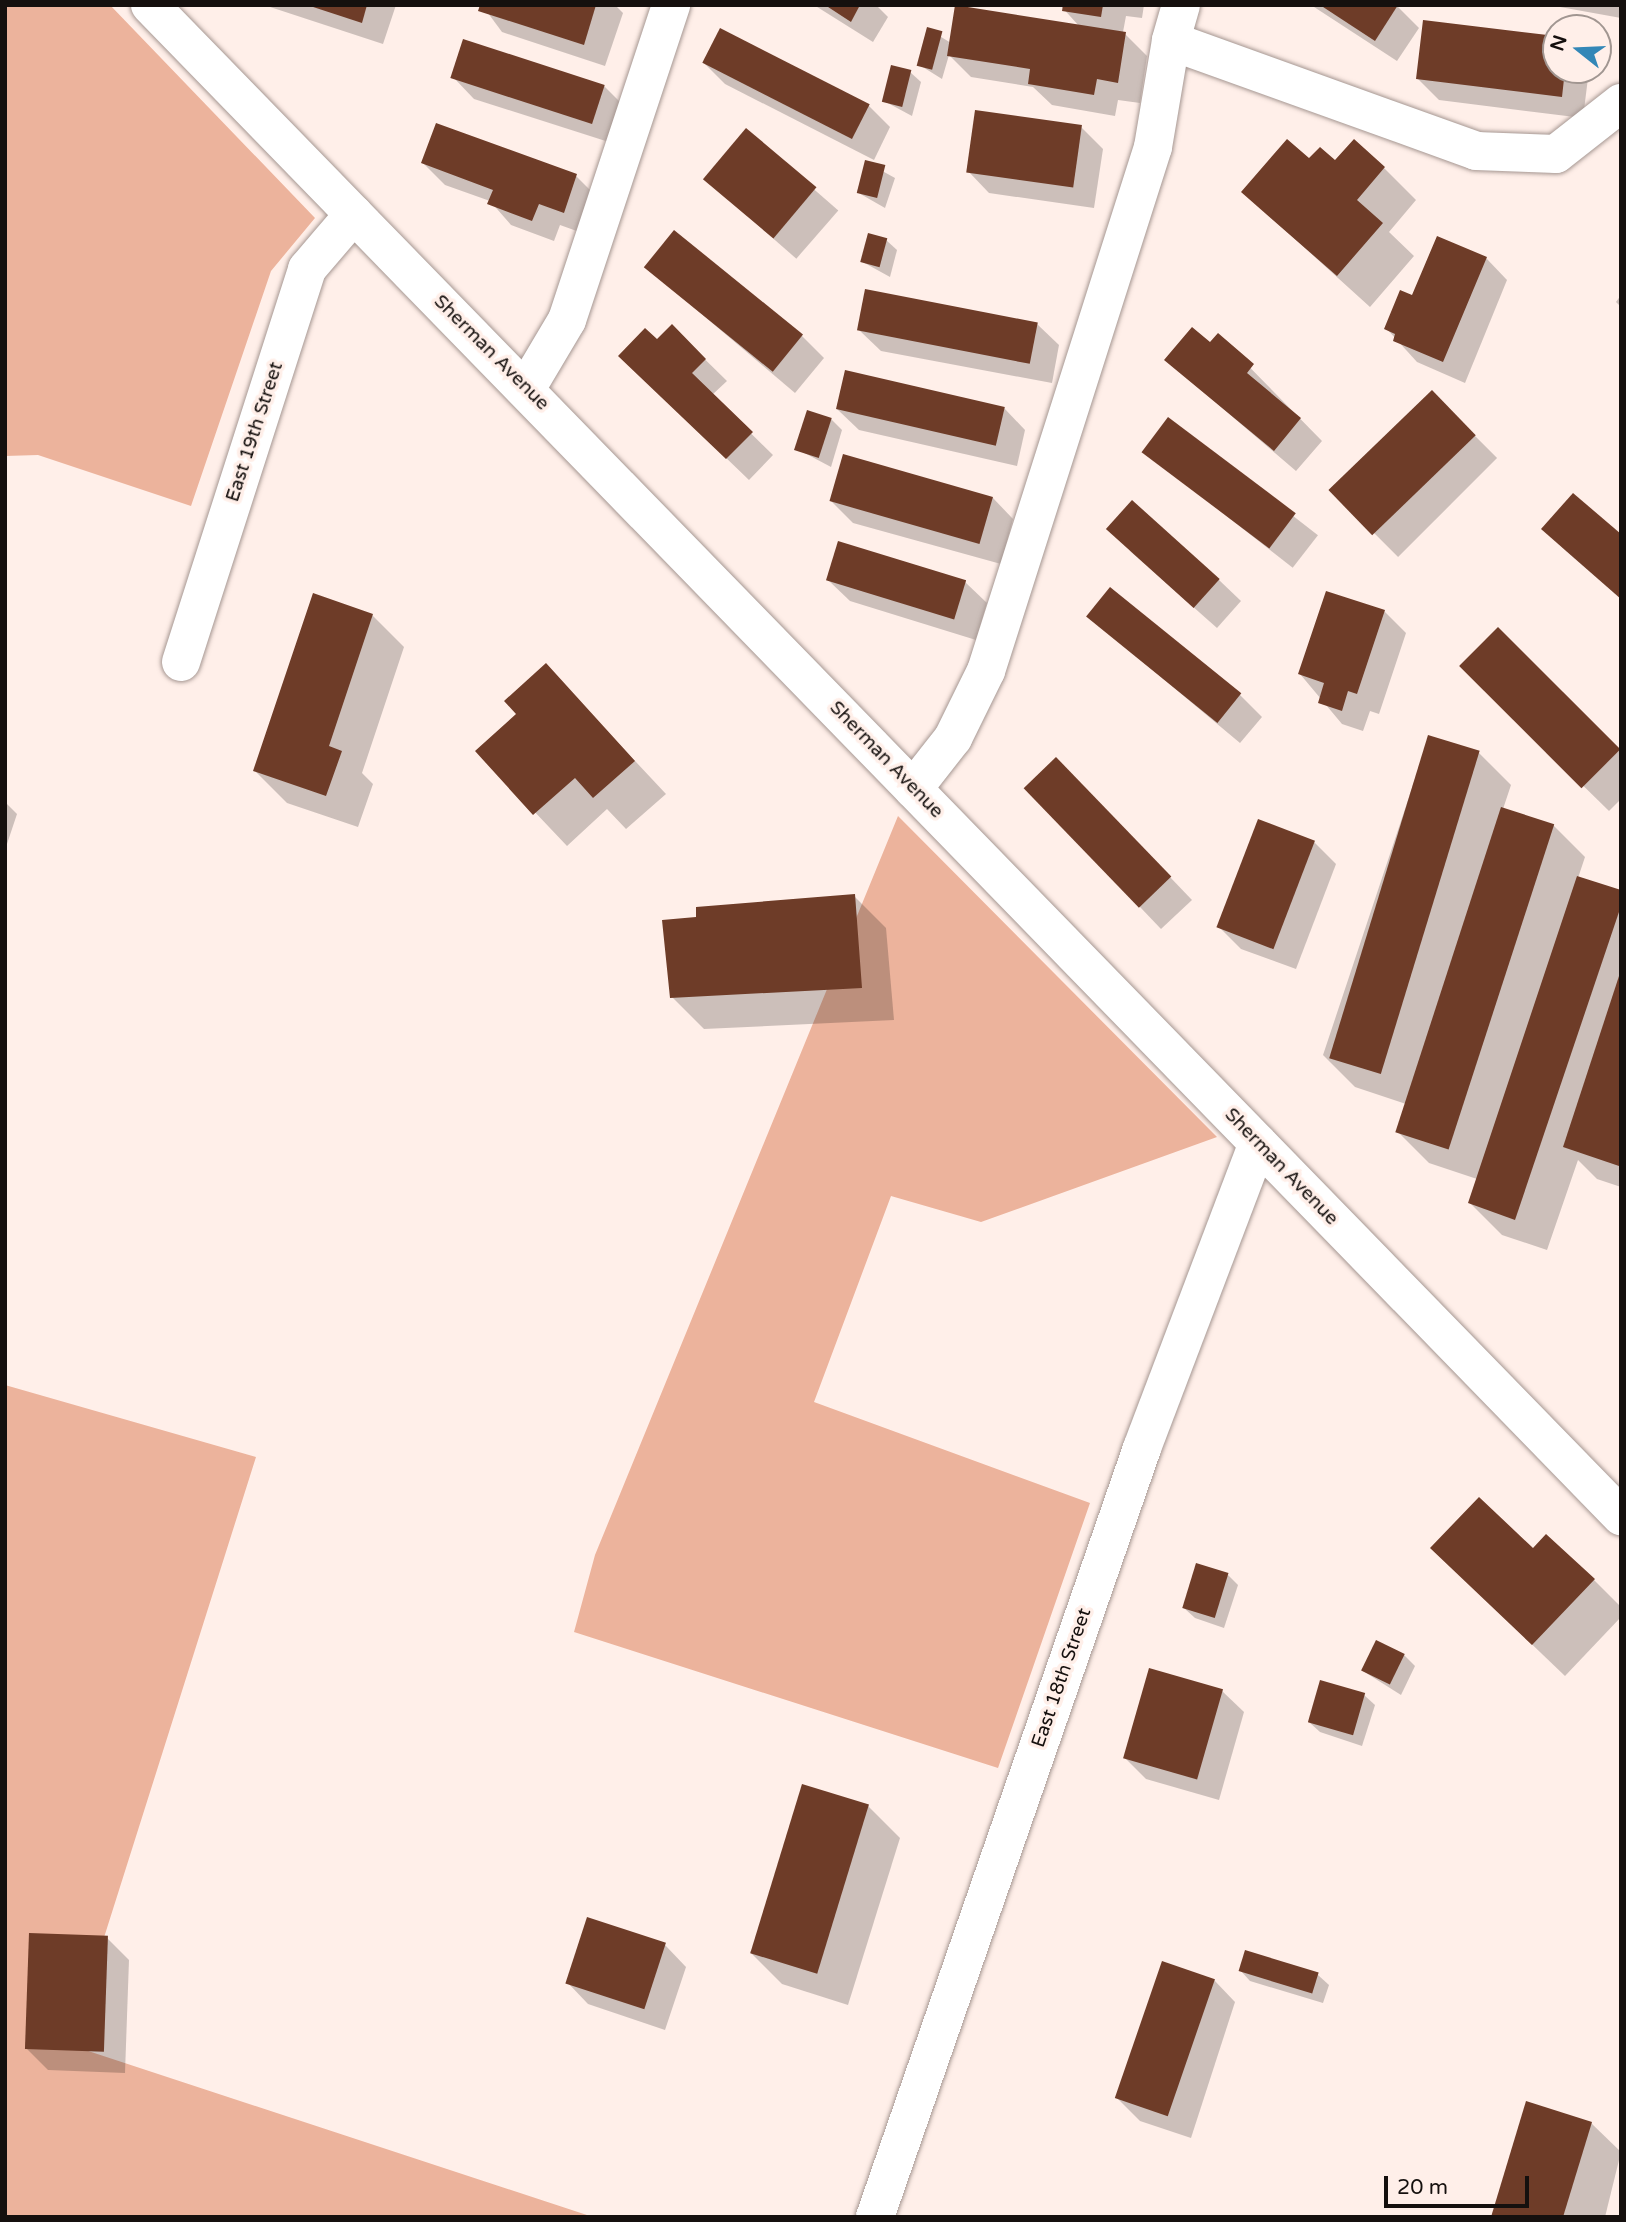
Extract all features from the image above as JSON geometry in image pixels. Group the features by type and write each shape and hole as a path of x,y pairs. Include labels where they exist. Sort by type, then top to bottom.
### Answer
{"street":[{"name":"Sherman Avenue","path":"150,5 1621,1516"},
{"path":"526,389 567,320 671,5"},
{"path":"914,789 953,738 986,671 1153,147 1176,23 1476,151 1556,154 1621,103"},
{"name":"East 19th Street","path":"181,662 307,269 354,215"},
{"name":"East 18th Street","path":"875,2217 1142,1448 1258,1143"}],"shaded area":[{"path":"5,5 110,5 315,218 271,271 191,506 38,455 5,456"},
{"path":"898,816 1217,1137 981,1222 891,1196 814,1402 1090,1503 998,1768 574,1632 595,1555"},
{"path":"5,1385 256,1457 70,2045 593,2217 5,2217"}],"building":[{"path":"307,5 367,5 362,23"},
{"path":"480,5 596,5 584,45 478,11"},
{"path":"825,5 860,5 851,22"},
{"path":"955,5 1126,32 1118,83 1097,79 1094,95 1028,84 1030,69 947,56"},
{"path":"1063,5 1103,5 1101,17 1062,11"},
{"path":"1320,5 1398,5 1375,41"},
{"path":"1423,20 1542,34 1542,84 1563,84 1562,97 1416,79"},
{"path":"927,27 942,31 932,70 917,66"},
{"path":"720,28 870,104 852,139 702,63"},
{"path":"463,39 605,85 592,124 450,78"},
{"path":"891,65 911,70 902,107 882,102"},
{"path":"975,110 1082,125 1073,187 966,172"},
{"path":"436,123 577,174 564,213 539,204 532,221 487,204 493,190 421,163"},
{"path":"746,128 816,187 773,238 703,179"},
{"path":"1287,139 1309,158 1320,147 1335,160 1354,139 1385,167 1357,200 1383,223 1337,276 1241,192"},
{"path":"865,160 885,165 877,198 857,193"},
{"path":"674,230 803,334 773,372 644,267"},
{"path":"868,233 887,238 880,267 860,262"},
{"path":"1437,236 1487,257 1443,362 1393,341 1395,334 1384,329 1400,290 1412,295"},
{"path":"865,289 1038,323 1030,364 857,330"},
{"path":"672,324 706,359 692,373 753,432 726,459 618,356 645,328 657,339"},
{"path":"1192,327 1210,342 1218,333 1254,364 1247,373 1301,418 1274,451 1164,360"},
{"path":"845,370 1005,407 996,446 836,409"},
{"path":"1432,390 1476,435 1372,535 1328,490"},
{"path":"807,410 832,418 819,458 794,450"},
{"path":"1168,417 1296,513 1269,548 1142,452"},
{"path":"843,454 993,497 979,544 829,501"},
{"path":"1573,493 1621,534 1621,599 1541,529"},
{"path":"1132,500 1220,579 1194,608 1106,529"},
{"path":"838,541 966,580 954,619 826,580"},
{"path":"1110,587 1241,693 1217,723 1086,617"},
{"path":"1326,591 1385,610 1357,694 1348,691 1342,711 1318,703 1324,683 1298,674"},
{"path":"313,593 373,614 329,746 342,751 326,796 253,771"},
{"path":"1498,627 1620,749 1581,788 1459,666"},
{"path":"546,663 635,761 593,798 575,778 533,815 475,751 516,714 504,701"},
{"path":"1428,735 1480,751 1381,1074 1329,1058"},
{"path":"1056,757 1171,876 1139,908 1024,788"},
{"path":"1501,807 1554,824 1449,1150 1395,1132"},
{"path":"1258,819 1315,841 1273,949 1216,927"},
{"path":"1577,876 1621,890 1621,906 1515,1220 1468,1203"},
{"path":"855,894 862,988 670,998 662,920 696,917 696,907"},
{"path":"1620,973 1621,1160 1619,1166 1563,1147"},
{"path":"1479,1497 1533,1548 1546,1534 1595,1579 1532,1645 1430,1548"},
{"path":"1196,1563 1229,1573 1215,1618 1182,1608"},
{"path":"1376,1640 1405,1654 1390,1685 1361,1671"},
{"path":"1149,1668 1223,1689 1197,1780 1123,1758"},
{"path":"1320,1680 1365,1693 1353,1735 1308,1722"},
{"path":"802,1784 869,1804 817,1974 750,1953"},
{"path":"587,1917 666,1943 644,2009 565,1984"},
{"path":"29,1933 108,1936 104,2052 25,2049"},
{"path":"1245,1950 1319,1973 1312,1994 1239,1971"},
{"path":"1162,1961 1215,1979 1168,2116 1115,2098"},
{"path":"1526,2101 1592,2122 1563,2217 1491,2217"}]}
